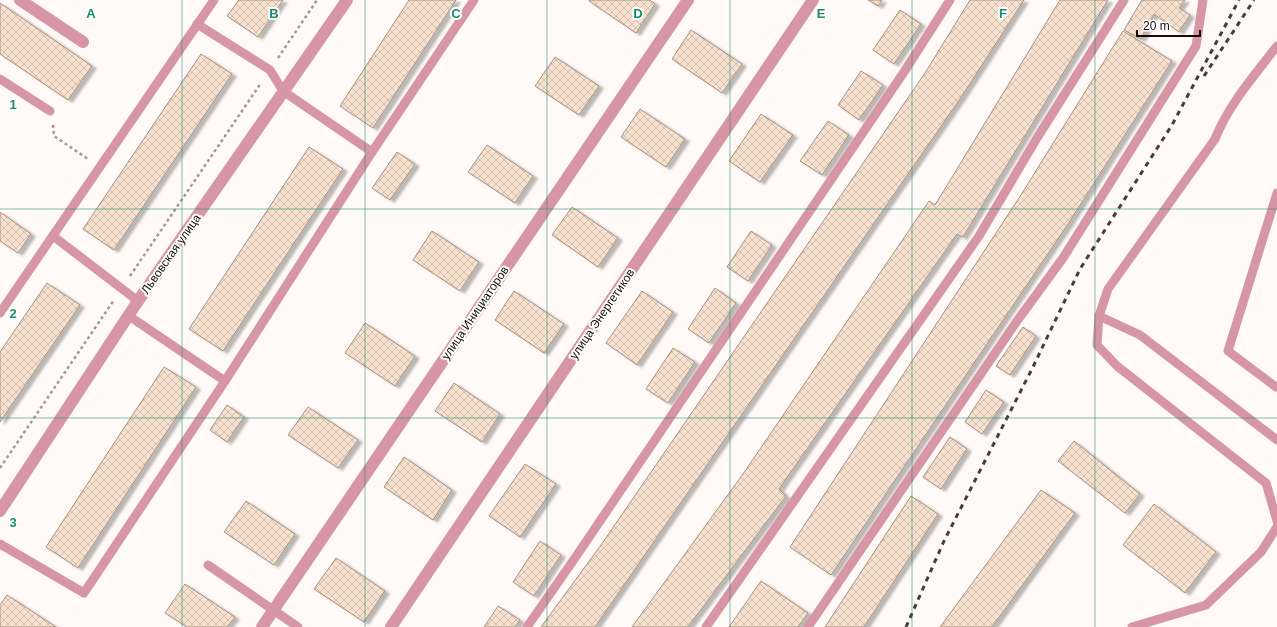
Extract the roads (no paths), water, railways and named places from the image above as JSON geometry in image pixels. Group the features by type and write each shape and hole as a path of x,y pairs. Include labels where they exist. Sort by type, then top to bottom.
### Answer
{"street":[{"path":"20,0 83,42"},
{"name":"Львовская улица","path":"138,301 346,0"},
{"name":"улица Инициаторов","path":"262,627 688,0"},
{"name":"улица Энергетиков","path":"391,627 813,0"},
{"path":"0,511 129,316"}],"lane":[{"path":"0,313 214,0"},
{"path":"0,544 84,593 225,381 372,152 474,0"},
{"path":"527,627 904,72 950,0"},
{"path":"706,627 978,236 1037,138 1124,0"},
{"path":"808,627 1016,321 1063,258 1196,46 1204,0"},
{"path":"197,24 270,70 283,91 372,152"},
{"path":"1277,46 1237,97 1220,126 1215,139 1108,290 1099,316 1097,345 1117,366 1266,483 1277,521"},
{"path":"0,79 50,111"},
{"path":"1276,386 1228,351 1277,193"},
{"path":"53,236 138,301 129,316 225,381"},
{"path":"1099,316 1140,335 1277,440"},
{"path":"1132,627 1206,605 1261,552 1277,526"},
{"path":"208,565 298,627"}],"railway":[{"path":"906,627 944,541 1032,369 1080,269 1172,125 1239,0"},
{"path":"1204,76 1254,0"}]}
